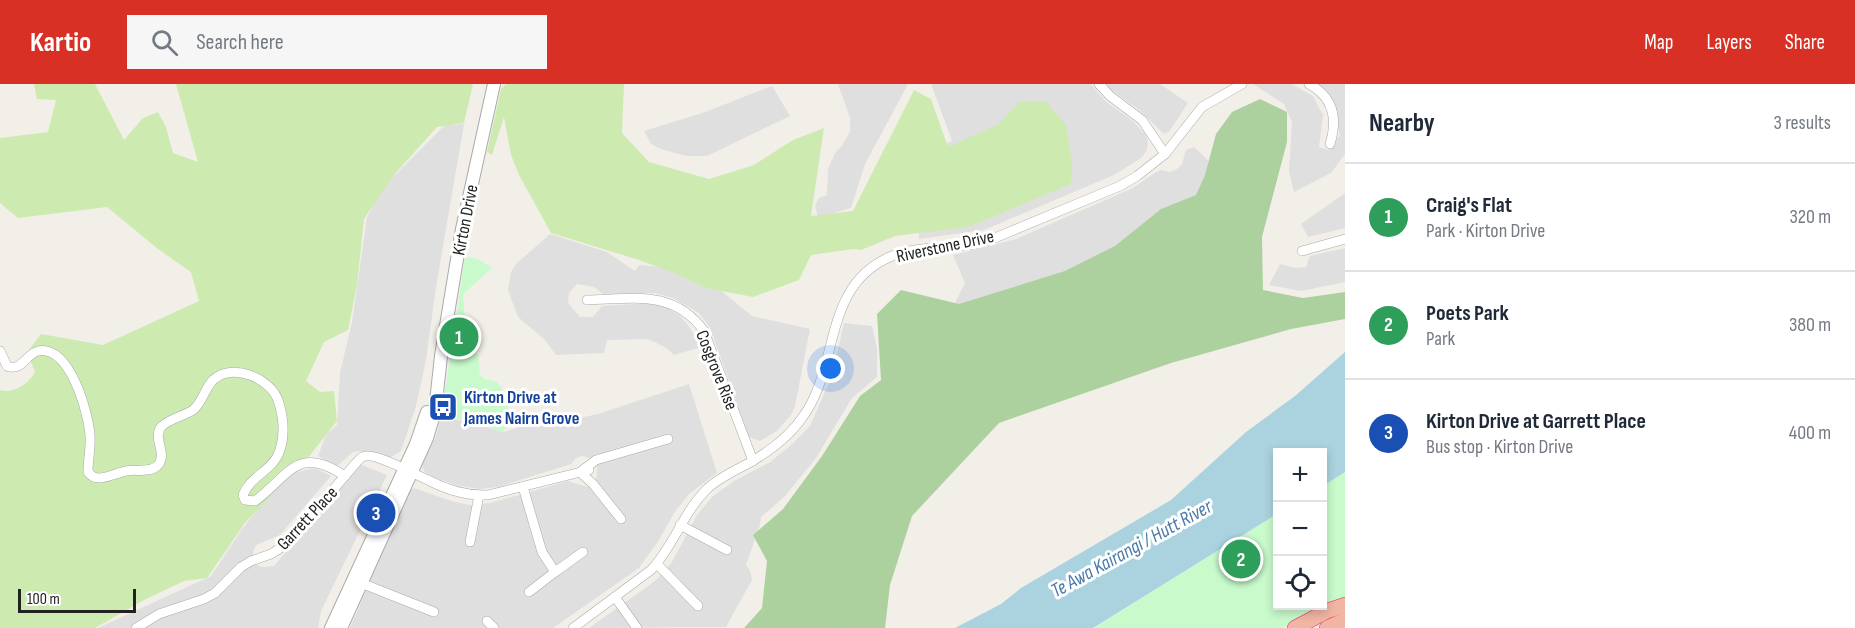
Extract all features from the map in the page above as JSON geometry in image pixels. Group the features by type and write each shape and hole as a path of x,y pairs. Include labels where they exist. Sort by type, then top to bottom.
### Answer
{"highway":[{"path":"1295,628 1327,611 1345,606"},
{"path":"1309,628 1345,606"},
{"path":"1328,628 1345,620"}],"street":[{"name":"Kirton Drive","path":"331,628 408,471 427,438 435,411 441,356 462,229 494,84"},
{"path":"1099,84 1110,96 1142,120 1165,154"},
{"name":"Riverstone Drive","path":"573,628 663,558 680,525 710,486 753,461 790,433 810,408 823,377 836,321 844,300 855,284 878,264 908,251 969,245 990,240 1120,186 1165,154 1202,107 1242,84"},
{"path":"1309,84 1322,92 1331,107 1334,124 1330,144"},
{"path":"1302,251 1345,239"},
{"name":"Cosgrove Rise","path":"587,300 654,298 670,302 696,320 704,331 753,461"},
{"path":"0,351 7,366 12,367 20,365 31,354 46,351 56,356 70,371 90,431 88,472 92,477 98,478 126,471 154,468 162,457 158,433 162,425 194,409 219,376 234,373 253,376 268,384 276,395 282,423 280,451 267,470 246,489 243,495 245,500 255,501 287,472 303,463 321,462 345,476"},
{"path":"408,471 459,492 479,495 523,487 585,471 596,460 668,439"},
{"name":"Garrett Place","path":"136,628 159,614 204,599 241,567 287,544 361,458 368,455 408,471"},
{"name":"Kirton Drive","path":"341,628 408,471"},
{"path":"585,471 621,519"},
{"path":"523,487 542,552 555,572"},
{"path":"470,542 479,495"},
{"path":"680,525 727,550"},
{"path":"529,591 583,552"},
{"path":"657,564 698,606"},
{"path":"361,583 434,612"},
{"path":"615,597 637,628"}],"shaded area":[{"path":"838,84 908,84 865,164 851,208 818,218 815,205 819,198 827,195 828,169 835,153 842,146 850,131 850,118"},
{"path":"931,84 1091,84 1105,101 1133,121 1146,135 1147,150 1141,158 1114,175 984,230 919,239 917,155 952,141"},
{"path":"1106,84 1160,84 1188,103 1169,132 1164,134 1138,109"},
{"path":"1253,84 1292,84 1313,96 1323,115 1319,147 1328,150 1340,135 1332,103 1317,84 1345,84 1345,154 1331,173 1294,192 1289,171 1292,122 1284,104"},
{"path":"772,86 790,116 707,156 686,156 661,149 651,144 644,131 705,112"},
{"path":"464,124 426,360 416,406 401,451 389,458 359,451 353,452 336,467 318,456 326,435 337,425 340,373 352,322 367,217 383,187 445,125"},
{"path":"1194,147 1211,163 1199,203 1102,269 953,307 965,283 953,255 1016,239 1133,188 1156,172 1162,170 1170,172 1177,169 1182,164 1186,150"},
{"path":"1345,193 1345,228 1308,237 1301,224"},
{"path":"550,234 607,252 635,271 639,265 696,270 752,316 810,329 795,406 791,415 777,431 760,441 749,437 710,328 699,313 673,298 655,293 603,294 594,287 577,284 569,293 568,303 580,317 593,317 602,306 652,303 668,308 688,325 702,347 674,355 665,347 648,339 607,340 604,353 556,355 545,340 518,317 508,290 511,272 516,264"},
{"path":"1345,248 1345,282 1301,291 1269,285 1280,264 1295,268 1306,267 1310,256"},
{"path":"844,323 872,326 877,349 877,377 852,398 816,458 785,496 761,517 746,565 752,580 726,627 589,628 655,581 672,562 697,515 712,497 734,481 770,462 810,426 832,376"},
{"path":"689,384 717,473 689,494 639,568 553,628 350,628 408,492 414,488 470,505 490,503 568,481 587,487 596,481 596,464 591,458 582,456 576,458 571,464 498,487 480,489 455,485 429,475 422,466 436,436 441,415 503,432 530,424 541,426 598,414"},
{"path":"362,465 387,475 321,611 318,628 98,628 211,576 240,532 278,483 291,473 315,468 331,476 280,535 256,545 253,552 255,563 261,567 274,566"}],"green space":[{"path":"34,84 95,84 124,140 143,118 158,112 166,127 173,153 198,162 176,84 473,84 464,123 437,127 394,175 364,219 357,285 348,330 324,342 306,381 320,392 334,391 337,421 311,454 245,523 207,578 184,581 146,599 95,628 0,628 0,390 16,389 25,384 35,372 27,352 41,334 103,345 199,301 191,272 158,249 107,207 18,218 0,203 0,138 48,132 56,100 37,99"},
{"path":"506,84 624,84 622,133 649,162 709,179 754,165 793,140 824,128 811,216 853,211 914,90 931,99 948,147 999,124 1019,102 1046,101 1066,125 1072,162 1071,184 968,227 895,236 861,250 811,255 799,280 753,297 706,288 639,260 551,233 519,175 511,155 504,117 492,155 487,152 501,89"},
{"path":"1260,99 1287,112 1287,142 1262,237 1263,290 1303,298 1345,292 1345,319 1291,329 1171,363 999,423 912,516 890,585 885,628 744,628 762,608 767,561 753,535 783,509 822,456 860,396 881,380 877,314 901,290 959,304 1065,271 1115,246 1161,209 1196,195 1205,175 1216,134 1232,112"},
{"path":"465,257 478,259 492,268 463,294 467,348 477,353 479,373 485,380 497,382 501,387 512,418 503,432 439,413 445,392"},
{"path":"1345,472 1345,597 1327,606 1327,502 1327,483"},
{"path":"1273,516 1273,610 1319,610 1282,628 1094,628"}],"water":[{"name":"Te Awa Kairangi / Hutt River","path":"1345,352 1345,472 1327,483 1327,448 1273,448 1273,516 1093,628 955,628 1001,604 1021,588 1171,500 1246,432 1295,396"}],"place":[{"name":"Craig's Flat","path":"459,337"},
{"name":"Kirton Drive at James Nairn Grove","path":"443,407"},
{"name":"Kirton Drive at Garrett Place","path":"376,513"},
{"name":"Poets Park","path":"1241,559"}]}
